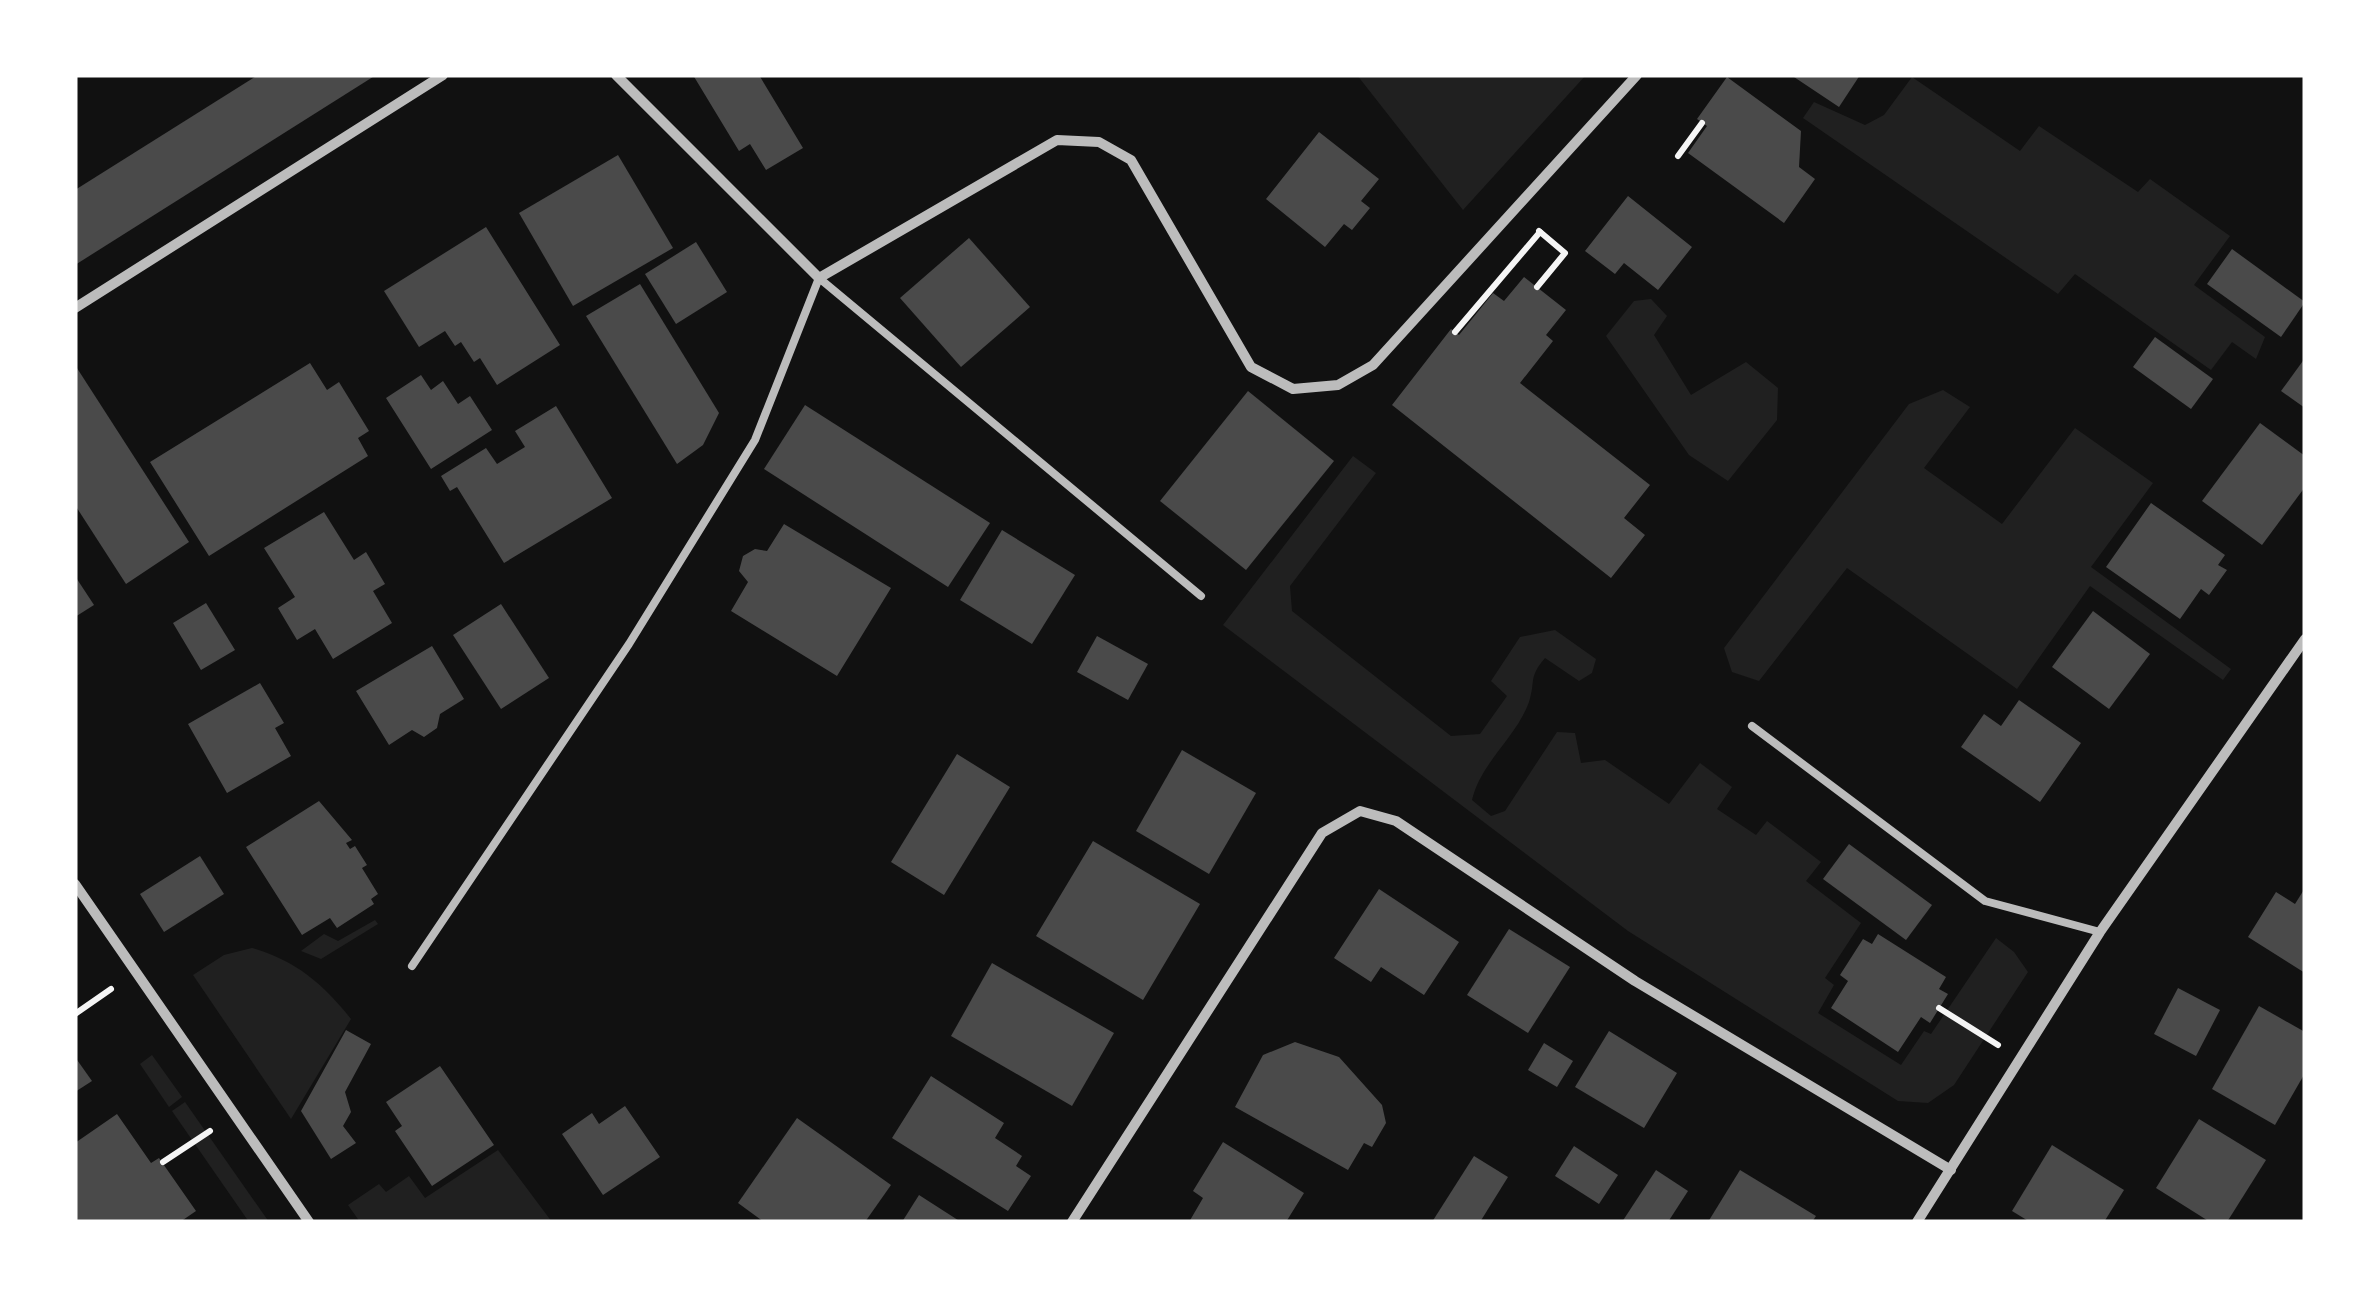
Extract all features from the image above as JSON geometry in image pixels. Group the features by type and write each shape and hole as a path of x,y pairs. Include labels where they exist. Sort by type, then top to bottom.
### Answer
{"street":[{"path":"75,308 443,75"},
{"path":"616,75 819,278 1057,140 1099,142 1131,160 1251,367 1293,389 1338,385 1372,365 1637,75"},
{"path":"1917,1222 2100,932 2305,640"},
{"path":"1072,1222 1322,833 1360,811 1396,821 1635,982 1951,1170"},
{"path":"75,884 309,1222"}],"lane":[{"path":"412,966 629,644 754,440 819,278 1201,596"},
{"path":"1752,726 1986,901 2100,932"}],"path":[{"path":"1678,156 1702,123"},
{"path":"1514,210 1565,253 1537,288"},
{"path":"1456,332 1540,232"},
{"path":"75,1014 111,990"},
{"path":"1939,1008 2020,1058"},
{"path":"163,1162 210,1131"}],"shaded area":[{"path":"1357,75 1586,75 1463,210"},
{"path":"1912,77 2020,151 2039,126 2138,192 2150,179 2230,236 2194,285 2265,337 2256,359 2232,342 2211,370 2075,274 2058,294 1803,118 1814,102 1865,125 1884,115"},
{"path":"1651,299 1667,316 1654,335 1691,395 1746,362 1778,388 1777,420 1728,481 1689,455 1606,336 1634,301"},
{"path":"1943,390 1970,407 1924,468 2002,524 2075,428 2153,483 2091,567 2231,669 2223,680 2090,586 2017,689 1847,568 1759,681 1732,672 1724,648 1909,404"},
{"path":"1353,456 1376,473 1290,586 1292,611 1451,736 1480,734 1507,696 1491,681 1520,637 1555,630 1596,659 1592,673 1579,681 1545,658 1534,675 1523,715 1483,774 1472,800 1491,816 1505,811 1557,732 1575,733 1581,763 1605,760 1669,804 1700,763 1732,787 1717,809 1756,835 1767,821 1821,862 1806,881 1861,923 1825,978 1834,985 1818,1013 1901,1065 1924,1031 1931,1034 1996,938 2014,952 2028,972 1954,1085 1928,1103 1898,1101 1628,931 1223,625"},
{"path":"375,920 378,924 321,959 301,951 324,934 338,941"},
{"path":"252,948 307,975 351,1019 291,1119 193,975 224,955"},
{"path":"152,1055 182,1097 169,1107 140,1064"},
{"path":"185,1102 269,1222 249,1222 172,1111"},
{"path":"498,1150 552,1222 360,1222 348,1205 379,1184 386,1192 409,1176 425,1198"}],"building":[{"path":"258,75 376,75 75,265 75,190"},
{"path":"693,75 759,75 803,148 766,170 750,144 739,151"},
{"path":"1791,75 1860,75 1839,107"},
{"path":"1727,77 1801,131 1799,167 1815,179 1784,223 1688,153 1707,126 1697,119"},
{"path":"1319,132 1379,179 1361,201 1370,208 1352,230 1344,224 1325,247 1266,199"},
{"path":"618,155 673,248 573,306 519,213"},
{"path":"1628,196 1692,247 1658,290 1624,263 1615,274 1585,251"},
{"path":"486,227 560,345 497,385 480,358 474,362 461,342 455,346 445,331 419,347 384,291"},
{"path":"969,238 1030,307 961,367 900,298"},
{"path":"696,242 727,292 676,324 645,274"},
{"path":"2232,249 2305,302 2281,337 2207,284"},
{"path":"1524,277 1566,310 1546,335 1553,341 1520,383 1650,485 1624,518 1645,535 1611,578 1392,405 1451,329 1459,335 1493,293 1504,301"},
{"path":"640,284 719,413 703,445 677,464 586,316"},
{"path":"2155,337 2213,379 2191,409 2133,367"},
{"path":"2305,358 2305,408 2281,391"},
{"path":"310,363 327,390 339,382 369,431 358,438 368,456 209,556 150,462"},
{"path":"75,365 189,542 126,584 75,505"},
{"path":"421,375 431,390 443,381 458,404 470,396 492,430 431,469 386,398"},
{"path":"1248,391 1334,461 1246,570 1160,501"},
{"path":"805,405 990,523 948,587 764,469"},
{"path":"556,406 612,498 504,563 457,487 450,491 441,476 486,448 497,464 525,447 515,431"},
{"path":"2260,423 2305,456 2305,487 2262,545 2202,501"},
{"path":"2151,503 2225,555 2218,565 2227,570 2209,595 2201,589 2180,619 2106,567"},
{"path":"324,512 354,560 366,552 385,584 373,591 392,623 333,659 315,629 297,640 278,608 295,597 264,548"},
{"path":"784,524 891,588 837,676 731,611 748,582 739,571 743,556 755,549 767,551"},
{"path":"1002,530 1075,575 1032,644 960,600"},
{"path":"75,576 94,605 75,617"},
{"path":"206,603 235,650 201,670 173,623"},
{"path":"501,604 549,678 501,709 453,635"},
{"path":"2093,611 2150,654 2109,709 2052,667"},
{"path":"1097,636 1148,664 1128,700 1077,672"},
{"path":"432,646 464,699 440,714 437,728 424,737 412,730 389,745 356,691"},
{"path":"260,683 284,723 275,728 291,756 227,793 188,724"},
{"path":"2019,700 2081,743 2040,802 1961,747 1984,714 2001,726"},
{"path":"1182,750 1256,793 1209,874 1136,831"},
{"path":"957,754 1010,787 944,895 891,862"},
{"path":"319,801 352,840 346,843 350,849 355,846 367,865 362,868 378,894 371,899 374,904 337,928 330,918 302,935 246,847"},
{"path":"1093,841 1200,904 1143,1000 1036,936"},
{"path":"1849,844 1932,905 1906,940 1823,879"},
{"path":"200,856 224,894 164,932 140,894"},
{"path":"2305,888 2305,973 2248,937 2276,892 2295,904"},
{"path":"1379,889 1459,942 1424,995 1381,967 1371,982 1334,958"},
{"path":"1509,929 1570,967 1528,1033 1467,995"},
{"path":"1878,934 1946,977 1939,989 1948,994 1930,1023 1921,1017 1898,1052 1831,1008 1848,981 1840,975 1863,939 1872,944"},
{"path":"992,963 1114,1033 1072,1106 951,1036"},
{"path":"2178,988 2220,1010 2196,1056 2154,1034"},
{"path":"2259,1006 2305,1032 2305,1073 2275,1125 2212,1089"},
{"path":"346,1030 371,1044 345,1092 351,1112 343,1126 356,1143 331,1159 301,1111"},
{"path":"1609,1031 1677,1073 1644,1128 1575,1087"},
{"path":"1295,1042 1339,1057 1382,1105 1386,1123 1372,1147 1364,1143 1348,1170 1235,1107 1263,1055"},
{"path":"1544,1043 1573,1061 1557,1087 1528,1070"},
{"path":"75,1057 92,1081 75,1092"},
{"path":"440,1066 494,1145 432,1186 395,1131 402,1126 386,1102"},
{"path":"931,1076 1004,1123 995,1138 1022,1156 1016,1166 1031,1176 1008,1211 892,1138"},
{"path":"625,1106 660,1157 603,1195 562,1134 592,1113 599,1124"},
{"path":"117,1114 151,1163 159,1158 196,1211 180,1222 75,1222 75,1143"},
{"path":"797,1118 891,1185 865,1222 764,1222 738,1203"},
{"path":"2199,1119 2266,1160 2227,1222 2210,1222 2156,1188"},
{"path":"1223,1142 1304,1193 1286,1222 1189,1222 1203,1198 1193,1191"},
{"path":"2052,1145 2124,1190 2104,1222 2030,1222 2012,1211"},
{"path":"1574,1146 1618,1175 1599,1204 1555,1176"},
{"path":"1474,1156 1508,1177 1480,1222 1432,1222"},
{"path":"1656,1170 1688,1191 1668,1222 1622,1222"},
{"path":"1740,1170 1816,1216 1812,1222 1708,1222"},
{"path":"919,1195 961,1222 902,1222"}]}
